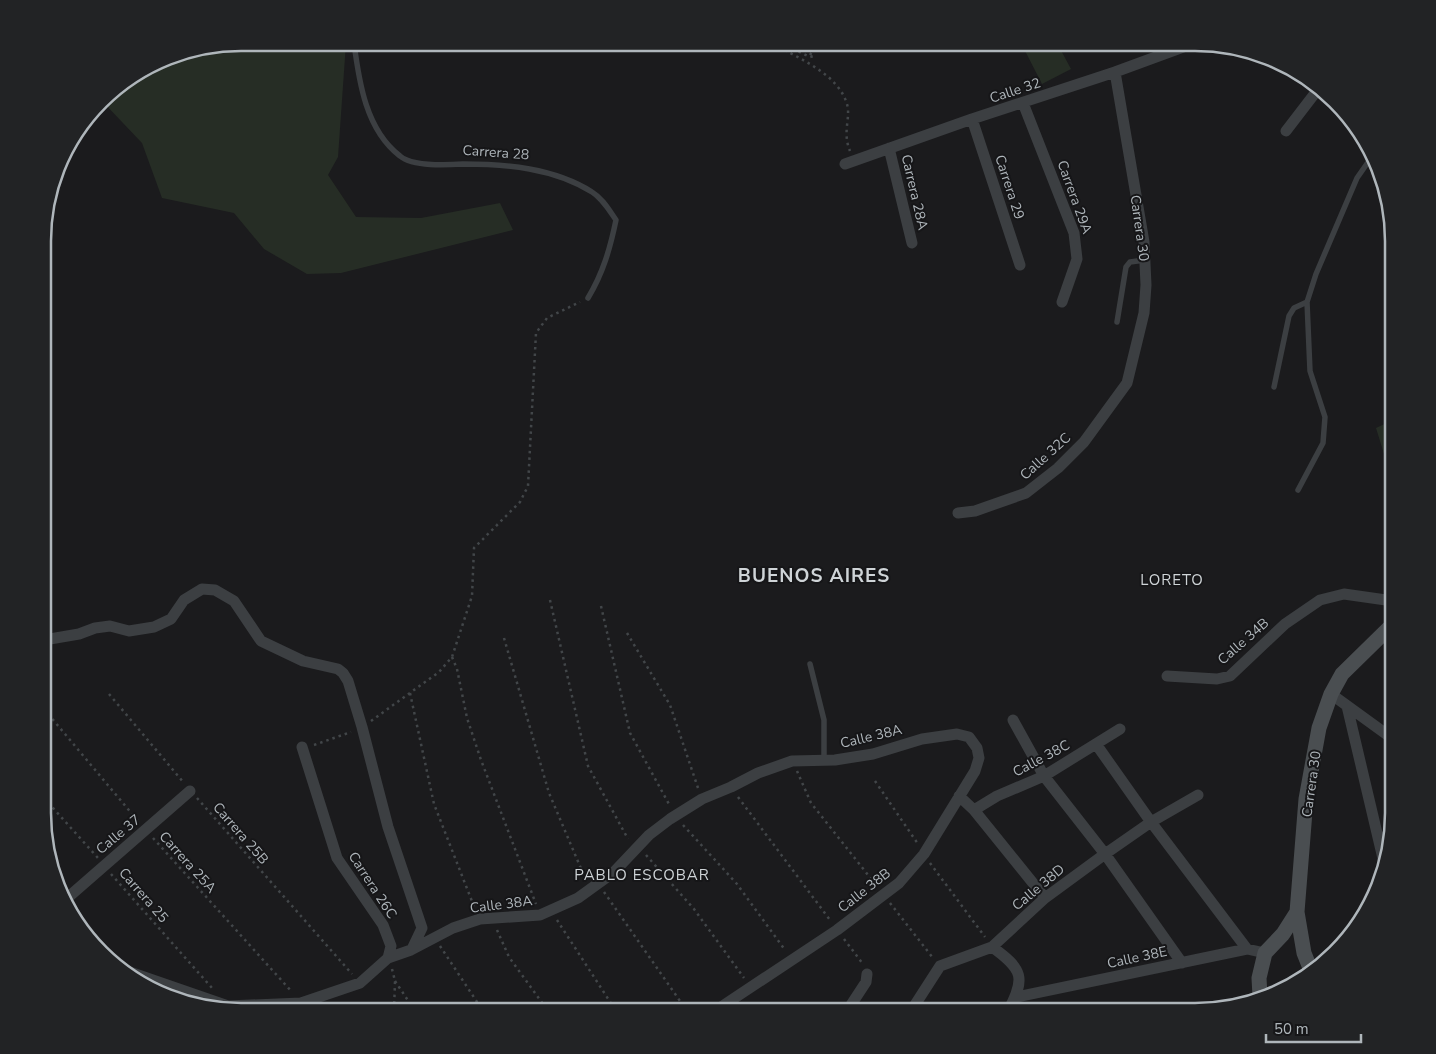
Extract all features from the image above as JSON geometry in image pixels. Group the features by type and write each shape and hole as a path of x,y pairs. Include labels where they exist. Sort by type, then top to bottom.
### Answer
{"street":[{"name":"Calle 32","path":"850,163 972,119 1116,72 1172,51"},
{"name":"Carrera 30","path":"1116,72 1145,260 1146,285 1144,312 1127,383"},
{"path":"1286,132 1314,94"},
{"name":"Carrera 29A","path":"1023,103 1074,233 1077,259 1062,302"},
{"name":"Carrera 29","path":"972,119 1020,265"},
{"name":"Carrera 28A","path":"889,148 912,243"},
{"name":"Calle 32C","path":"958,513 975,510 1026,493 1058,468 1084,442 1127,383"},
{"path":"51,639 110,626 129,631 154,627 171,619 184,600 202,589 215,590 234,601 260,641 303,660 338,669 343,673 348,681 362,727 388,827 422,928 411,950"},
{"name":"Calle 34B","path":"1168,676 1217,679 1230,676 1285,624 1320,600 1344,594 1385,600"},
{"name":"Carrera 30","path":"1308,964 1304,953 1297,912 1306,799 1320,728 1331,694 1342,674 1385,632"},
{"path":"1331,694 1385,733"},
{"path":"1347,706 1381,849"},
{"path":"1013,720 1044,776 1104,854 1182,962"},
{"name":"Calle 38C","path":"974,810 997,796 1044,776 1120,729"},
{"name":"Calle 38A","path":"302,1003 360,983 388,958 411,950 453,928 480,920 540,915 551,910 594,888 637,849 649,835 675,815 702,798 731,787 758,773 792,761 835,760 872,754 922,739 957,734 969,737 976,748"},
{"path":"1096,744 1151,822 1248,949"},
{"name":"Carrera 26C","path":"302,747 337,858 382,925 391,946 388,958"},
{"name":"Calle 38B","path":"727,1003 837,930 899,883 924,854 975,771 979,758 976,748"},
{"name":"Calle 37","path":"70,895 190,791"},
{"name":"Calle 38D","path":"940,966 992,947 1046,898 1104,854 1151,822 1198,795"},
{"path":"959,796 974,810 1046,898"},
{"path":"1260,991 1259,978 1269,949 1297,912"},
{"path":"1269,949 1294,943 1300,946 1304,953"},
{"path":"992,947 1008,958 1018,969 1020,982 1013,1003"},
{"name":"Calle 38E","path":"1016,997 1248,949 1269,949"},
{"path":"916,1003 940,966"},
{"path":"852,1003 866,982 867,974"},
{"name":"Calle 38A","path":"165,986 207,999"}],"lane":[{"name":"Carrera 28","path":"355,51 358,78 375,127 400,157 432,165 526,167 565,180 592,192 606,205 616,220 608,256 588,298"},
{"path":"1298,490 1323,443 1325,417 1310,371 1307,302 1316,274 1357,178 1367,163"},
{"path":"1117,322 1126,267 1130,262 1145,260"},
{"path":"1274,388 1289,316 1294,308 1307,302"},
{"path":"810,664 824,720 824,760"}],"path":[{"path":"786,51 824,73 843,97 848,106 846,142 850,163"},
{"path":"797,51 810,57 814,56 806,51"},
{"path":"302,747 319,744 362,727 439,672 452,657 472,596 474,548 520,502 528,486 536,333 547,318 588,298"},
{"path":"550,600 588,766 637,849 694,909 751,987"},
{"path":"601,606 630,733 675,815 737,884 792,960"},
{"path":"627,633 670,705 702,798"},
{"path":"504,638 549,793 594,888 681,1003"},
{"path":"452,657 457,669 466,718 540,915"},
{"path":"410,693 434,804 480,920"},
{"name":"Carrera 25B","path":"109,694 190,791 360,983"},
{"name":"Carrera 25A","path":"51,717 146,830 302,1003"},
{"path":"792,761 811,803 940,966"},
{"path":"875,781 924,854 992,947"},
{"path":"731,787 864,965 867,974"},
{"name":"Carrera 25","path":"51,806 224,1002"},
{"path":"551,910 611,1003"},
{"path":"493,919 509,957 542,1003"},
{"path":"433,937 478,1003"},
{"path":"388,958 395,981 410,1003"},
{"path":"394,1003 395,981"}],"shaded area":[{"path":"242,51 345,51 338,157 328,175 356,217 421,218 500,203 513,230 341,273 307,274 264,249 234,213 162,198 142,143 107,107 136,83 157,71 180,61 217,53"},
{"path":"1025,51 1061,51 1071,69 1042,84"},
{"path":"1385,424 1384,454 1376,428"}],"district":[{"name":"BUENOS AIRES","path":"814,575"},
{"name":"LORETO","path":"1172,580"},
{"name":"PABLO ESCOBAR","path":"642,875"}]}
